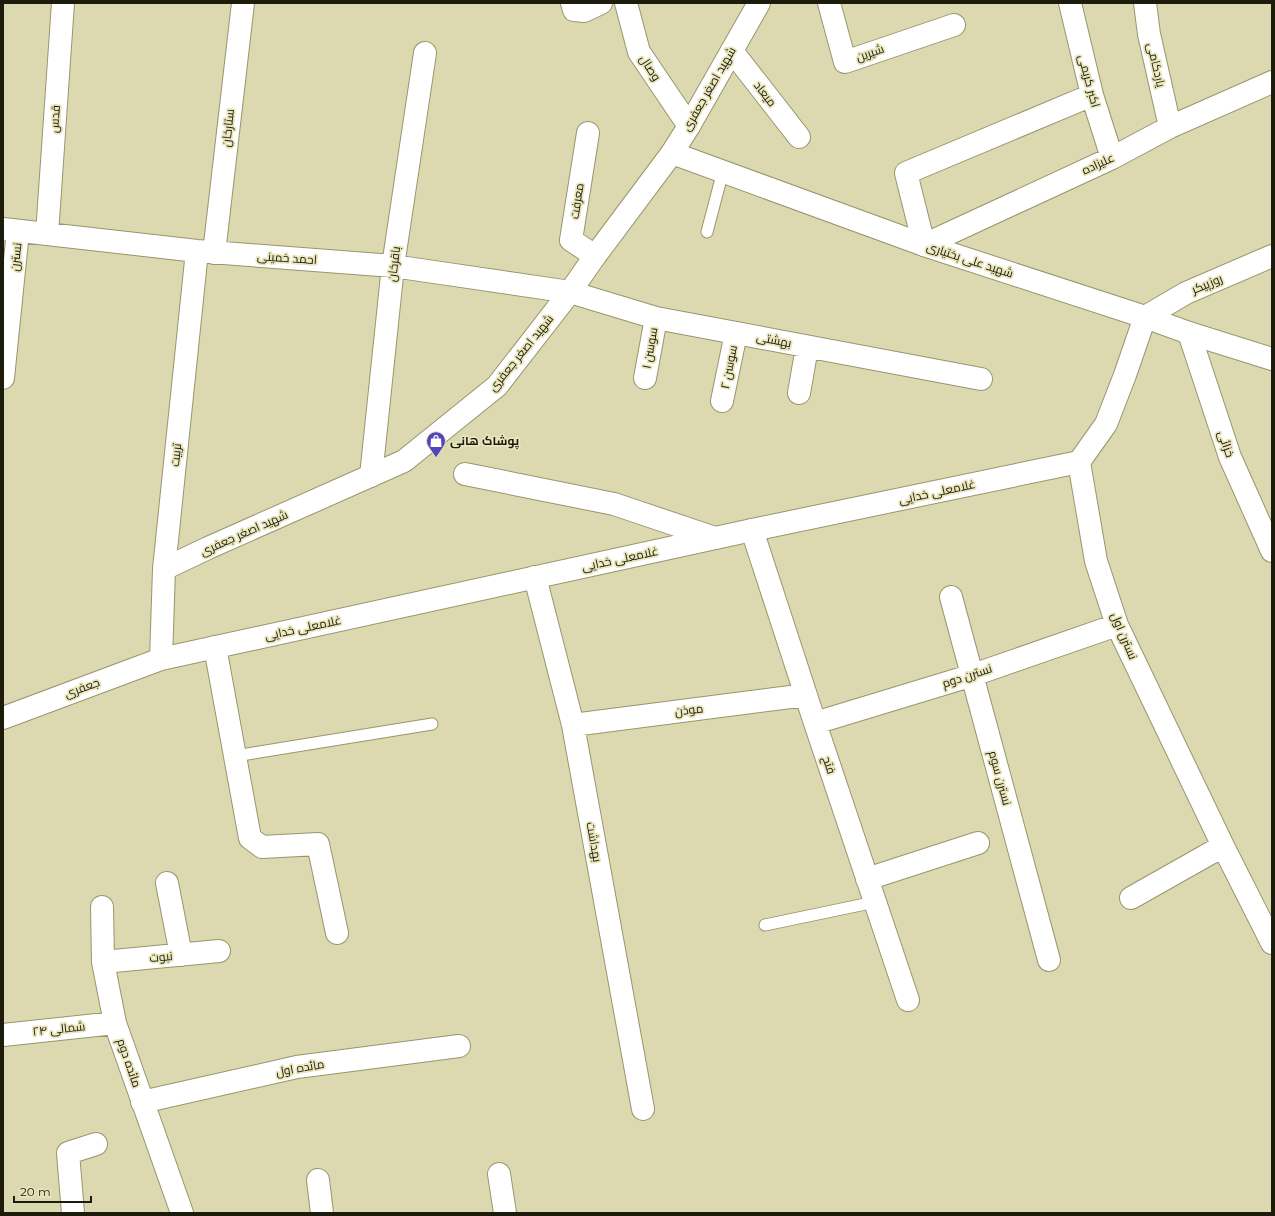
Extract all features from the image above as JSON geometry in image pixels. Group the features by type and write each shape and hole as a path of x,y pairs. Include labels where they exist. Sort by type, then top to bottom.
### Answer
{"street":[{"name":"قدس","path":"47,234 63,3"},
{"name":"ستارخان","path":"206,252 242,3"},
{"path":"572,3 574,10 584,11 601,3"},
{"name":"وصال","path":"626,3 640,52 689,126"},
{"name":"شهید اصغر جعفری","path":"164,569 208,548 404,462 497,386 570,292 672,153 759,3"},
{"name":"شیرین","path":"829,3 845,62 954,25"},
{"name":"اکبر کریمی","path":"1070,3 1092,95 1112,158"},
{"name":"یاردکامی","path":"1145,3 1149,34 1170,127"},
{"name":"میعاد","path":"732,51 799,137"},
{"name":"باقرخان","path":"371,476 393,266 425,53"},
{"name":"علیزاده","path":"924,245 1112,158 1170,127 1272,82"},
{"path":"924,245 906,174 1092,95"},
{"name":"معرفت","path":"588,133 571,240 595,256"},
{"name":"شهید علی بختیاری","path":"672,153 924,245 1272,359"},
{"name":"احمد خمینی","path":"11,230 206,252 393,266 570,292"},
{"name":"نسترن","path":"3,378 11,230"},
{"name":"تربیت","path":"161,659 164,569 206,252"},
{"name":"روزپیکر","path":"1146,317 1186,293 1272,256"},
{"name":"بهشتی","path":"570,292 656,318 981,379"},
{"path":"1079,462 1106,424 1146,317"},
{"name":"سوسن ۱","path":"645,378 656,318"},
{"name":"سوسن ۲","path":"722,401 736,333"},
{"name":"خزائی","path":"1189,333 1230,457 1272,551"},
{"path":"799,394 808,347"},
{"name":"غلامعلی خدایی","path":"161,659 714,538 1079,462"},
{"name":"نسترن اول","path":"1079,462 1096,561 1118,625 1223,846 1272,943"},
{"path":"465,474 614,504 714,538"},
{"name":"فتح","path":"752,530 908,1000"},
{"name":"بهداشت","path":"535,577 573,725 643,1109"},
{"name":"نسترن سوم","path":"951,597 1049,960"},
{"name":"نسترن دوم","path":"815,723 973,675 1118,625"},
{"path":"215,647 250,838 262,847 318,844 337,933"},
{"name":"جعفری","path":"3,718 161,659"},
{"name":"موذن","path":"573,725 806,695"},
{"path":"868,879 978,843"},
{"path":"1131,898 1223,846"},
{"path":"167,883 181,955"},
{"name":"مائده دوم","path":"102,907 103,962 115,1023 182,1213"},
{"name":"نبوت","path":"103,962 219,951"},
{"name":"۲۴ شمالی","path":"3,1035 115,1023"},
{"name":"مائده اول","path":"142,1102 297,1067 459,1046"},
{"path":"73,1213 68,1153 96,1144"},
{"path":"499,1174 506,1213"},
{"path":"318,1180 322,1213"}],"lane":[{"path":"707,232 724,171"},
{"path":"235,756 432,724"},
{"path":"766,925 876,902"}],"place":[{"name":"پوشاک هانی","path":"436,458"}]}
